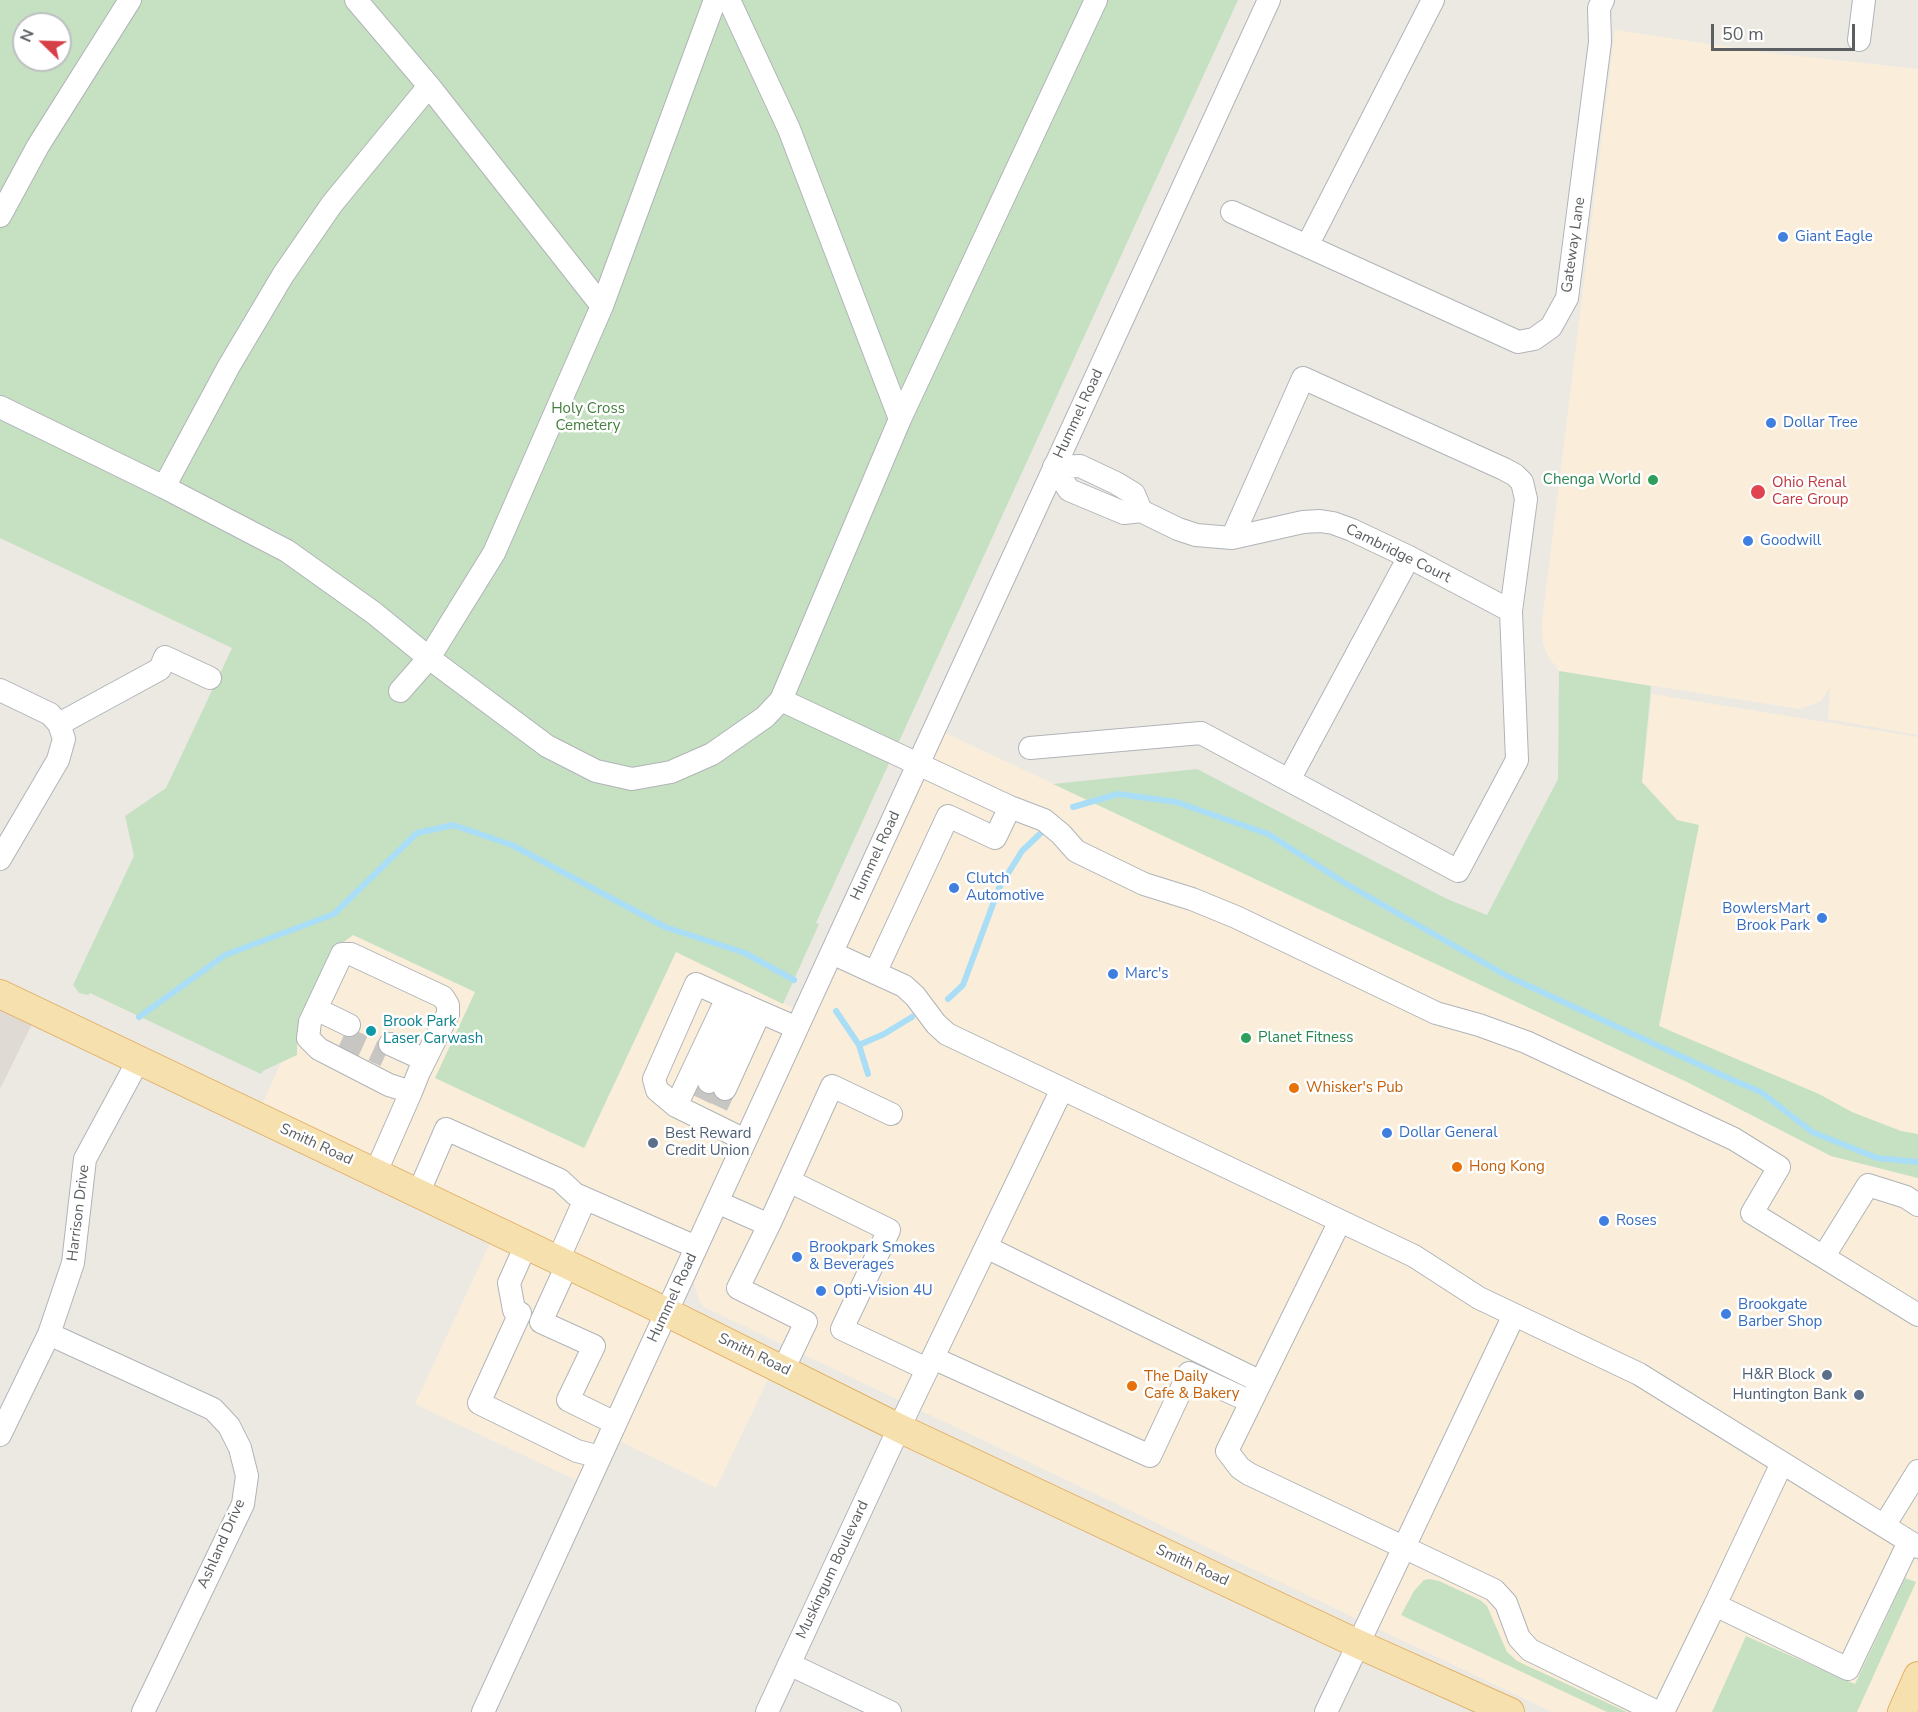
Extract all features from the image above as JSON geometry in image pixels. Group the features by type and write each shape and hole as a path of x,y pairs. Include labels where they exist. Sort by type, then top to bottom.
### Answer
{"main road":[{"name":"Smith Road","path":"0,994 667,1312 899,1428 1358,1644 1510,1712"}],"street":[{"path":"0,216 38,146 130,0"},
{"path":"356,0 429,86 602,306"},
{"path":"400,691 429,658 494,553 602,306 715,0"},
{"path":"729,0 789,129 900,419"},
{"path":"0,407 164,487 287,551 374,613 429,658 547,746 596,771 632,779 671,771 712,754 765,717 781,700 900,419 1096,0"},
{"name":"Hummel Road","path":"483,1712 1269,0"},
{"path":"1307,246 1433,0"},
{"name":"Gateway Lane","path":"1232,212 1518,342 1534,339 1551,327 1566,298 1600,42 1599,8 1603,0"},
{"path":"1859,40 1864,0"},
{"path":"164,487 229,366 283,275 332,204 429,86"},
{"path":"1030,748 1201,734 1458,870 1517,760 1511,611 1526,499 1522,482 1515,475 1303,378 1232,538"},
{"name":"Cambridge Court","path":"1054,467 1080,466 1116,483 1134,494 1141,511 1178,530 1196,535 1232,538 1296,523 1320,521 1333,523 1409,557 1511,611"},
{"path":"1289,780 1409,557"},
{"path":"59,723 160,669 165,657 210,678"},
{"path":"0,690 50,714 59,723 64,739 58,760 0,859"},
{"path":"781,700 1010,807 1044,820 1076,851 1144,884 1192,899 1236,917 1436,1013 1526,1042 1734,1139 1779,1167 1752,1213 1918,1315"},
{"path":"875,973 948,816 995,838 1010,807"},
{"path":"832,953 910,990 928,1015 947,1034 1414,1256 1479,1298 1640,1374 1913,1544 1848,1669 1715,1605"},
{"path":"375,1174 418,1075 448,1014 448,1005 443,997 351,954 342,954 313,1016 308,1038 319,1049 389,1084 418,1075"},
{"path":"745,1140 703,1101 657,1090 654,1079 696,984 797,1028"},
{"path":"703,1101 744,1005"},
{"path":"703,1101 744,1005"},
{"path":"313,1016 346,1031"},
{"path":"388,1050 418,1075"},
{"name":"Harrison Drive","path":"0,1435 49,1334 73,1263 85,1159 138,1061"},
{"path":"783,1370 806,1322 738,1288 832,1086 891,1114"},
{"name":"Muskingum Boulevard","path":"767,1712 899,1428 1062,1089"},
{"path":"418,1194 446,1128 560,1180 575,1194 585,1199 696,1247"},
{"path":"789,1181 889,1230 842,1329 930,1363 1150,1456 1190,1373 1251,1402"},
{"path":"1824,1256 1868,1185 1906,1197 1918,1205"},
{"path":"541,1322 585,1199"},
{"path":"717,1202 769,1225"},
{"path":"1340,1221 1227,1451 1240,1468 1259,1479 1494,1590 1506,1603 1519,1638 1530,1650 1656,1712"},
{"path":"526,1245 509,1283 514,1310 594,1346 568,1400 615,1423"},
{"path":"986,1247 1261,1382"},
{"path":"520,1313 479,1402 577,1451 600,1457"},
{"path":"1326,1712 1402,1547 1514,1315"},
{"name":"Ashland Drive","path":"49,1334 213,1409 229,1426 247,1476 243,1504 143,1712"},
{"path":"1663,1712 1782,1463"},
{"path":"1884,1526 1918,1471"},
{"path":"789,1664 890,1712"}],"shaded area":[{"path":"1615,30 1763,52 1918,69 1918,735 1828,719 1830,687 1821,701 1800,709 1559,671 1548,656 1543,644 1542,622"},
{"path":"1652,694 1918,737 1918,1135 1890,1130 1659,1026 1699,825 1677,820 1642,782"},
{"path":"941,731 1689,1083 1831,1156 1918,1178 1918,1712 1552,1712 704,1307 698,1298 694,1282"},
{"path":"352,934 475,992 436,1078 585,1148 676,952 798,1010 657,1316 772,1371 716,1488 603,1433 580,1482 415,1404 498,1226 259,1111 332,951"},
{"path":"0,1008 32,1024 0,1089"}],"green space":[{"name":"Holy Cross Cemetery","path":"0,0 1238,0 816,923 819,924 783,1004 676,952 584,1148 435,1078 475,992 353,935 332,951 297,1038 297,1055 261,1074 90,993 88,995 79,993 73,985 134,856 125,816 166,788 232,648 0,538"},
{"path":"1559,671 1651,686 1642,782 1677,820 1699,825 1659,1026 1819,1094 1852,1112 1901,1131 1918,1134 1918,1178 1831,1156 1689,1083 1053,784 1197,769 1447,899 1487,915 1558,779"},
{"path":"1905,1578 1916,1582 1857,1712 1712,1712 1746,1636 1855,1684"},
{"path":"1430,1579 1480,1600 1487,1606 1507,1652 1517,1661 1627,1712 1607,1712 1401,1615 1414,1591 1424,1580"}],"waterway":[{"path":"1073,807 1118,794 1176,802 1268,834 1348,885 1507,976 1761,1092 1812,1132 1877,1158 1918,1162"},
{"path":"139,1017 225,955 334,914 417,833 453,825 512,845 665,927 745,953 794,980"},
{"path":"948,999 963,985 999,888 1022,851 1042,832"},
{"path":"836,1011 859,1045 884,1034 912,1017"},
{"path":"859,1045 868,1074"}],"tunnel":[{"path":"343,1037 385,1056"},
{"path":"701,1099 709,1082"},
{"path":"717,1106 725,1089"}],"place":[{"name":"Giant Eagle","path":"1783,237"},
{"name":"Dollar Tree","path":"1771,423"},
{"name":"Chenga World","path":"1653,480"},
{"name":"Ohio Renal Care Group","path":"1758,492"},
{"name":"Goodwill","path":"1748,541"},
{"name":"Clutch Automotive","path":"954,888"},
{"name":"BowlersMart Brook Park","path":"1822,918"},
{"name":"Marc's","path":"1113,974"},
{"name":"Brook Park Laser Carwash","path":"371,1031"},
{"name":"Planet Fitness","path":"1246,1038"},
{"name":"Whisker's Pub","path":"1294,1088"},
{"name":"Dollar General","path":"1387,1133"},
{"name":"Best Reward Credit Union","path":"653,1143"},
{"name":"Hong Kong","path":"1457,1167"},
{"name":"Roses","path":"1604,1221"},
{"name":"Brookpark Smokes & Beverages","path":"797,1257"},
{"name":"Opti-Vision 4U","path":"821,1291"},
{"name":"Brookgate Barber Shop","path":"1726,1314"},
{"name":"H&R Block","path":"1827,1375"},
{"name":"The Daily Cafe & Bakery","path":"1132,1386"},
{"name":"Huntington Bank","path":"1859,1395"}]}
